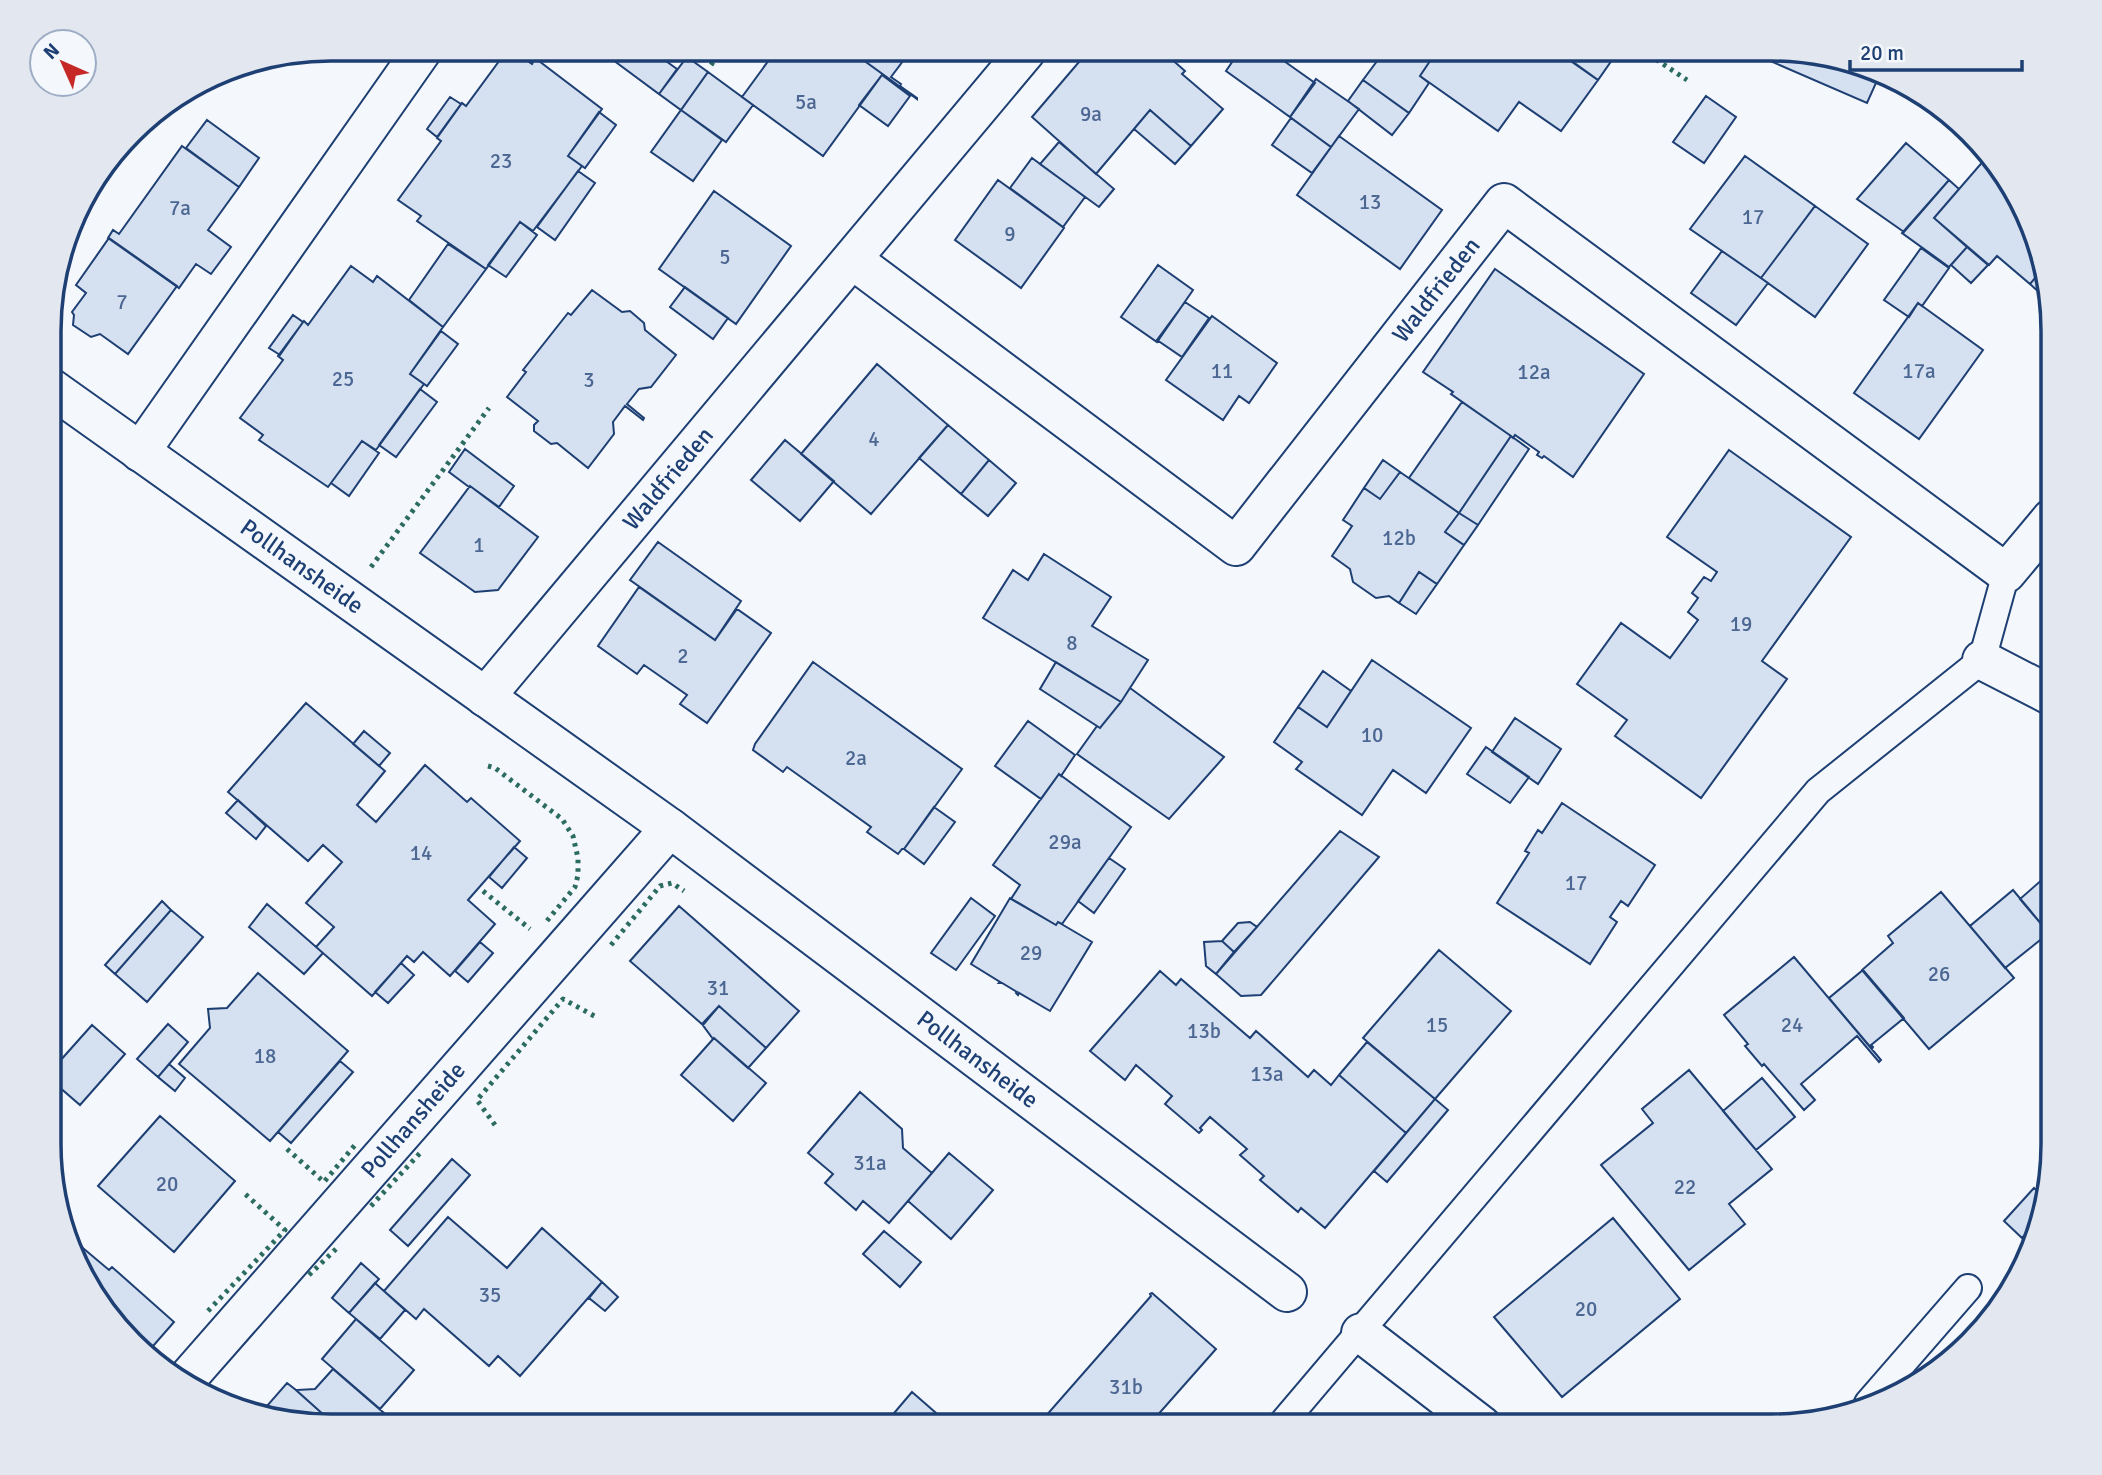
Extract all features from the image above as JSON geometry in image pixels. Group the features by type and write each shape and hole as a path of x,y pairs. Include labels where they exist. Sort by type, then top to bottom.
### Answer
{"street":[{"path":"140,452 415,61"},
{"name":"Waldfrieden","path":"485,697 1018,61"},
{"name":"Waldfrieden","path":"853,260 1236,546 1504,203 2006,573"},
{"name":"Pollhansheide","path":"61,395 670,828 1287,1292"},
{"path":"2006,573 2041,531"},
{"path":"1982,660 2041,690"},
{"name":"Pollhansheide","path":"191,1374 670,828"},
{"path":"1361,1333 1466,1414"}],"lane":[{"path":"1290,1414 1818,792 1982,660 2006,573"},
{"path":"1878,1391 1968,1288"}],"building":[{"path":"499,61 528,61 532,64 534,61 539,61 602,109 568,156 582,166 533,231 520,222 486,269 417,221 421,216 398,200 441,141 437,138 462,103 466,106"},
{"path":"614,61 666,61 677,69 659,94"},
{"path":"684,61 693,61 708,72 681,110 659,94"},
{"path":"768,61 865,61 917,99 882,75 823,156 742,97"},
{"path":"865,61 903,61 891,77 917,99"},
{"path":"1080,61 1174,61 1185,71 1182,74 1223,109 1191,146 1150,110 1096,174 1032,117"},
{"path":"1233,61 1284,61 1315,83 1290,117 1226,71"},
{"path":"1377,61 1430,61 1420,76 1429,83 1409,113 1363,80"},
{"path":"1430,61 1572,61 1598,80 1561,131 1519,102 1498,131 1420,76"},
{"path":"1571,61 1611,61 1598,80"},
{"path":"1770,61 1823,66 1874,82 1876,83 1867,103"},
{"path":"708,72 753,105 726,142 681,110"},
{"path":"882,75 910,96 888,126 859,105"},
{"path":"1316,79 1359,109 1331,147 1290,117"},
{"path":"1363,80 1409,113 1392,135 1348,101"},
{"path":"1706,96 1736,117 1704,163 1673,142"},
{"path":"450,97 461,104 437,137 427,129"},
{"path":"681,110 722,140 693,181 651,152"},
{"path":"1150,110 1191,146 1175,164 1134,129"},
{"path":"599,112 616,125 585,168 568,156"},
{"path":"1291,118 1331,147 1312,173 1272,145"},
{"path":"207,120 259,158 239,187 186,148"},
{"path":"1339,136 1442,210 1400,269 1297,195"},
{"path":"1059,142 1114,189 1099,207 1040,164"},
{"path":"1906,143 1949,180 1904,232 1857,199"},
{"path":"182,146 239,187 208,230 231,247 211,274 196,264 179,288 108,238 113,230 119,234"},
{"path":"1745,156 1815,206 1761,278 1690,229"},
{"path":"1032,158 1085,197 1063,227 1010,188"},
{"path":"1982,163 2013,212 2036,277 2030,284 1997,256 1989,265 1934,218"},
{"path":"578,171 595,183 555,240 537,227"},
{"path":"998,180 1064,228 1021,288 955,240"},
{"path":"1949,180 1959,189 1934,218 1967,247 1949,267 1902,233"},
{"path":"714,191 791,246 736,324 659,269"},
{"path":"1815,206 1868,244 1815,317 1761,278"},
{"path":"520,222 537,235 506,277 488,265"},
{"path":"109,238 177,286 128,354 100,334 91,337 73,325 72,312 86,293 76,285"},
{"path":"448,244 486,269 443,327 409,300"},
{"path":"1967,247 1988,265 1971,283 1951,265"},
{"path":"1921,248 1949,268 1922,306 1918,303 1909,317 1884,300"},
{"path":"1722,251 1768,283 1736,325 1691,293"},
{"path":"1158,265 1193,290 1157,342 1121,317"},
{"path":"351,266 373,282 377,276 443,327 410,374 424,384 376,450 362,441 328,487 259,440 263,435 240,418 283,360 278,356 304,321 308,325"},
{"path":"1495,269 1644,374 1573,477 1544,456 1542,458 1537,455 1539,452 1515,435 1513,438 1423,372"},
{"path":"2036,277 2037,291 2030,284"},
{"path":"685,287 728,318 713,339 670,307"},
{"path":"592,290 622,312 630,311 644,323 645,330 676,355 651,387 639,389 627,404 644,418 643,420 625,406 613,422 614,434 588,468 557,443 551,444 534,431 534,425 538,421 507,397 526,372 523,370 568,313 571,315"},
{"path":"1185,302 1209,318 1182,357 1157,340"},
{"path":"1918,303 1983,350 1919,439 1854,393"},
{"path":"293,315 303,322 280,355 269,348"},
{"path":"1212,316 1277,363 1249,403 1239,396 1223,420 1166,380"},
{"path":"441,331 458,344 427,386 410,374"},
{"path":"877,364 948,425 871,514 801,454"},
{"path":"420,389 437,402 396,457 379,445"},
{"path":"1462,402 1511,436 1459,513 1409,478"},
{"path":"948,425 989,460 961,494 919,458"},
{"path":"1511,436 1529,449 1478,525 1459,513"},
{"path":"785,440 834,481 800,521 751,480"},
{"path":"362,441 379,453 349,496 331,483"},
{"path":"465,449 514,486 499,507 449,472"},
{"path":"1729,450 1851,537 1762,661 1787,679 1701,798 1615,736 1627,720 1577,684 1621,623 1670,658 1698,620 1688,612 1698,598 1692,593 1704,577 1711,581 1717,572 1667,537"},
{"path":"989,460 1016,483 988,516 961,494"},
{"path":"1383,460 1400,472 1380,499 1364,488"},
{"path":"1400,472 1459,513 1445,532 1464,545 1437,584 1419,572 1399,603 1389,596 1376,598 1353,582 1350,569 1332,556 1352,526 1343,520 1364,488 1380,499"},
{"path":"470,486 538,537 498,590 475,592 420,553"},
{"path":"1459,513 1478,525 1464,545 1445,532"},
{"path":"658,542 741,601 715,640 630,580"},
{"path":"1044,554 1111,597 1092,626 1148,660 1121,702 983,618 1013,570 1028,580"},
{"path":"1419,572 1437,584 1416,614 1399,603"},
{"path":"639,587 715,640 737,609 771,633 707,723 680,704 687,695 644,665 637,674 598,646"},
{"path":"1372,660 1471,728 1426,793 1393,770 1362,815 1296,769 1302,762 1274,742 1298,707 1327,727"},
{"path":"813,662 962,769 898,854 867,832 871,827 787,767 783,772 753,750"},
{"path":"1056,662 1121,702 1100,728 1040,689"},
{"path":"1323,671 1351,691 1327,727 1298,707"},
{"path":"1130,688 1224,757 1169,819 1077,754"},
{"path":"306,703 385,771 357,805 376,822 425,765 467,802 471,798 520,841 468,900 495,924 450,976 423,952 414,962 407,956 372,996 316,947 334,927 306,903 342,862 323,845 308,861 228,792"},
{"path":"1515,718 1561,749 1538,784 1492,752"},
{"path":"1028,721 1075,755 1041,799 995,766"},
{"path":"364,731 390,753 379,766 353,744"},
{"path":"1486,747 1529,777 1510,803 1467,774"},
{"path":"1059,774 1131,827 1062,924 1058,922 1056,925 1011,899 1020,885 993,865"},
{"path":"238,800 266,826 256,839 226,813"},
{"path":"1562,803 1655,865 1628,906 1621,901 1610,917 1617,922 1590,964 1497,903 1529,853 1525,851 1538,830 1542,833"},
{"path":"934,807 955,822 924,864 904,849"},
{"path":"1340,831 1379,857 1261,995 1241,996 1216,974"},
{"path":"514,847 527,858 502,888 489,877"},
{"path":"1109,858 1125,869 1094,913 1078,901"},
{"path":"2041,881 2041,924 2020,899"},
{"path":"2013,890 2041,923 2041,939 2005,968 1970,926"},
{"path":"1941,892 2014,978 1929,1049 1862,970 1893,943 1888,936"},
{"path":"971,898 995,916 956,970 931,953"},
{"path":"1010,898 1092,942 1050,1011 1019,993 1018,995 971,964"},
{"path":"162,901 171,910 115,974 105,965"},
{"path":"267,904 323,953 304,974 249,927"},
{"path":"679,906 799,1011 766,1048 719,1006 703,1025 630,961"},
{"path":"171,910 203,937 147,1002 115,974"},
{"path":"1250,922 1257,927 1234,952 1222,941 1238,923"},
{"path":"1222,941 1234,952 1216,974 1206,966 1204,942"},
{"path":"480,942 493,953 468,982 455,971"},
{"path":"1439,950 1511,1011 1435,1099 1363,1038"},
{"path":"1794,957 1881,1060 1879,1062 1857,1036 1801,1084 1815,1100 1804,1110 1745,1046 1748,1044 1724,1015"},
{"path":"401,963 414,975 388,1003 375,992"},
{"path":"1863,970 1904,1018 1871,1045 1872,1049 1829,998"},
{"path":"1160,971 1176,985 1181,979 1250,1038 1256,1031 1308,1077 1314,1070 1331,1085 1339,1075 1406,1133 1325,1228 1301,1208 1298,1212 1260,1180 1264,1176 1240,1155 1247,1149 1210,1117 1199,1133 1165,1104 1172,1096 1136,1065 1125,1080 1090,1051"},
{"path":"258,973 348,1051 270,1141 179,1064 210,1028 208,1009 227,1008"},
{"path":"719,1006 766,1048 748,1068 713,1039 702,1024"},
{"path":"168,1024 188,1042 158,1077 137,1059"},
{"path":"92,1025 125,1054 80,1105 61,1089 61,1060"},
{"path":"714,1038 766,1083 733,1121 681,1075"},
{"path":"1367,1042 1435,1099 1406,1133 1339,1075"},
{"path":"340,1061 353,1072 291,1143 278,1132"},
{"path":"169,1064 185,1078 175,1091 158,1077"},
{"path":"1689,1070 1772,1169 1729,1204 1745,1224 1689,1270 1601,1165 1653,1123 1642,1109"},
{"path":"1762,1078 1795,1117 1756,1150 1723,1111"},
{"path":"860,1092 902,1129 903,1148 932,1173 889,1223 863,1201 856,1210 825,1183 833,1174 808,1153"},
{"path":"1435,1099 1448,1110 1387,1182 1374,1171"},
{"path":"160,1116 235,1181 174,1252 98,1186"},
{"path":"949,1153 993,1190 951,1239 908,1201"},
{"path":"452,1159 470,1175 408,1246 390,1230"},
{"path":"2034,1188 2037,1190 2032,1213 2022,1238 2004,1221"},
{"path":"448,1217 507,1268 542,1228 602,1282 520,1376 498,1356 489,1366 424,1309 416,1319 384,1291"},
{"path":"1613,1218 1680,1299 1562,1397 1494,1317"},
{"path":"884,1231 921,1262 900,1287 863,1254"},
{"path":"82,1247 109,1270 112,1267 174,1322 153,1347 128,1322 107,1294"},
{"path":"361,1263 379,1279 349,1313 332,1298"},
{"path":"602,1282 618,1297 605,1311 589,1298"},
{"path":"375,1283 405,1310 380,1339 349,1313"},
{"path":"1150,1294 1216,1349 1159,1414 1048,1414 1151,1296"},
{"path":"356,1319 414,1370 380,1409 322,1359"},
{"path":"333,1369 385,1414 322,1413 296,1390 315,1389"},
{"path":"287,1383 322,1413 279,1409 267,1406"},
{"path":"912,1392 937,1414 893,1414"}],"hedge":[{"path":"711,65 714,61"},
{"path":"1658,61 1687,80"},
{"path":"371,567 489,408"},
{"path":"488,766 495,768 562,819 573,836 578,858 575,887 546,922"},
{"path":"611,945 660,886 672,883 684,891"},
{"path":"483,891 530,929"},
{"path":"495,1125 477,1100 563,999 598,1018"},
{"path":"287,1149 324,1182 355,1145"},
{"path":"371,1206 421,1152"},
{"path":"208,1311 285,1230 243,1192"},
{"path":"309,1275 336,1249"}]}
